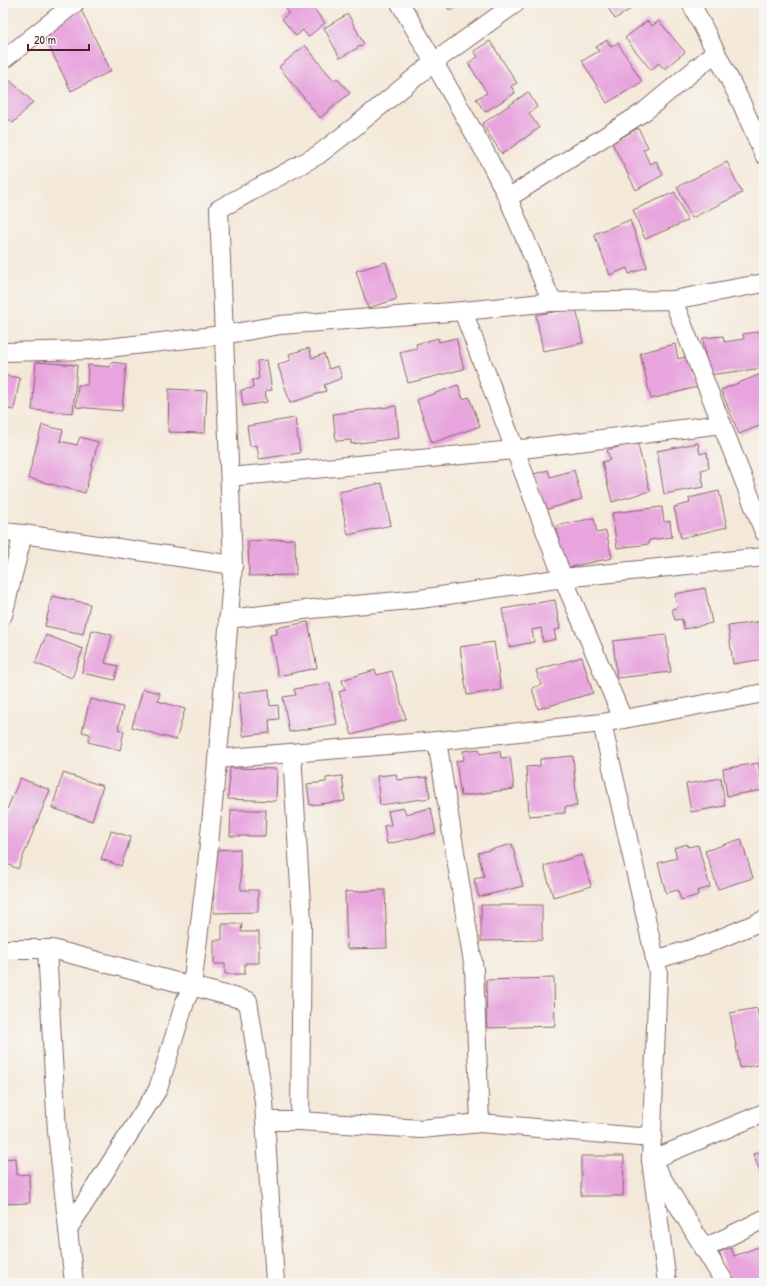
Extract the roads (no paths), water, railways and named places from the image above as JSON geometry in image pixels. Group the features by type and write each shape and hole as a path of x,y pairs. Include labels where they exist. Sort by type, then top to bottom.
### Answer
{"street":[{"path":"3,60 75,3"},
{"path":"400,3 485,152 508,198 552,302"},
{"path":"68,1229 158,1089 185,1002 192,986 206,875 233,565 219,209 318,155 434,62 516,3"},
{"path":"691,3 716,52 764,155"},
{"path":"508,198 645,111 716,52"},
{"path":"3,352 90,350 223,335 280,325 463,311 552,302 673,300 764,283"},
{"path":"673,300 764,532"},
{"path":"463,311 563,578 623,719"},
{"path":"230,477 514,450 722,424"},
{"path":"3,532 233,565"},
{"path":"3,615 23,534"},
{"path":"228,619 312,609 420,599 563,578 764,557"},
{"path":"217,759 437,741 602,722 764,693"},
{"path":"602,722 658,972 651,1160 667,1283"},
{"path":"437,741 474,969 480,1123"},
{"path":"292,753 302,921 300,1121"},
{"path":"655,960 707,944 764,920"},
{"path":"3,949 47,949 248,1002 264,1102 276,1283"},
{"path":"47,949 57,1131 74,1283"},
{"path":"651,1160 764,1113"},
{"path":"265,1121 300,1121 421,1129 480,1123 639,1137 653,1135"},
{"path":"651,1160 724,1283"},
{"path":"703,1249 764,1219"}]}
